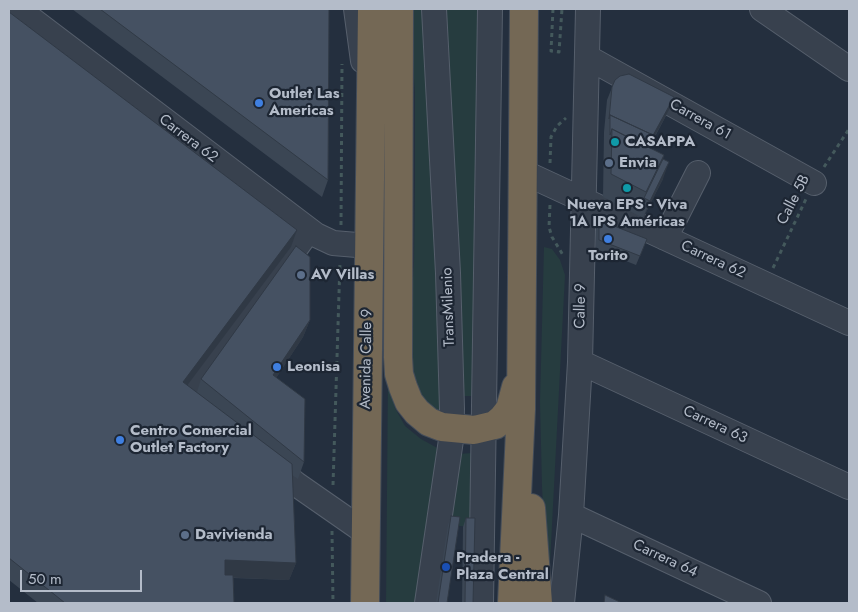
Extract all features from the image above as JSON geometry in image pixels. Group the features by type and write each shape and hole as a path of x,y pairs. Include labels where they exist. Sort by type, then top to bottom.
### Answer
{"highway":[{"name":"Avenida Calle 9","path":"365,603 372,9"},
{"path":"399,9 398,357 399,374 409,402 429,422 442,427 452,429 484,429 495,425 510,409 522,346"},
{"path":"512,603 521,409 524,9"},
{"path":"521,409 535,550 538,603"}],"street":[{"name":"Avenida Calle 9","path":"356,9 371,114"},
{"name":"TransMilenio","path":"427,603 452,429 448,274 434,9"},
{"path":"481,603 490,9"},
{"name":"Calle 9","path":"562,603 571,515 580,362 588,9"},
{"path":"762,9 849,69"},
{"name":"Carrera 62","path":"31,13 165,134 309,230 333,243 369,246"},
{"name":"Carrera 61","path":"587,57 814,183"},
{"name":"Carrera 62","path":"523,172 849,324"},
{"path":"665,238 698,173"},
{"path":"218,422 187,397 309,230"},
{"name":"Carrera 63","path":"580,362 849,487"},
{"path":"249,447 296,484 366,532"},
{"name":"Carrera 64","path":"571,515 759,603"}],"path":[{"path":"553,9 551,51 559,52 562,9"},
{"path":"341,216 342,58"},
{"name":"Calle 5B","path":"766,284 814,183 849,129"},
{"path":"333,603 332,509 340,278"}],"green space":[{"path":"409,9 424,9 433,128 442,413 425,405 411,387 409,345 414,262 415,93"},
{"path":"444,9 480,9 473,396 460,396"},
{"path":"544,247 552,249 560,260 565,275 548,602 540,402"},
{"path":"388,378 395,408 405,426 421,439 441,450 418,603 386,603"},
{"path":"472,453 471,527 448,525 459,454"}],"building":[{"name":"Outlet Las Americas","path":"100,9 329,9 328,180"},
{"path":"9,12 297,230 183,382 292,464 296,563 225,560 225,575 233,575 234,603 65,603 9,558"},
{"path":"629,74 674,97 651,139 653,135 610,115 609,119 612,87 615,80 620,76"},
{"path":"610,115 653,135 647,147 612,129 610,135"},
{"path":"612,129 664,155 646,192 611,174"},
{"path":"663,159 669,162 650,201 644,198"},
{"path":"599,220 647,239 640,256 599,240"},
{"path":"296,246 310,257 310,320 273,375 305,399 304,462 201,379"},
{"name":"Pradera - Plaza Central","path":"451,516 460,517 447,603 438,603"},
{"path":"466,518 475,518 473,603 465,603"},
{"path":"605,595 622,603 604,603"}],"place":[{"name":"Outlet Las Americas","path":"259,103"},
{"name":"CASAPPA","path":"615,142"},
{"name":"Envia","path":"609,163"},
{"name":"Nueva EPS - Viva 1A IPS Américas","path":"627,188"},
{"name":"Torito","path":"608,239"},
{"name":"AV Villas","path":"301,275"},
{"name":"Leonisa","path":"277,367"},
{"name":"Centro Comercial Outlet Factory","path":"120,440"},
{"name":"Davivienda","path":"185,535"},
{"name":"Pradera - Plaza Central","path":"446,567"}]}
